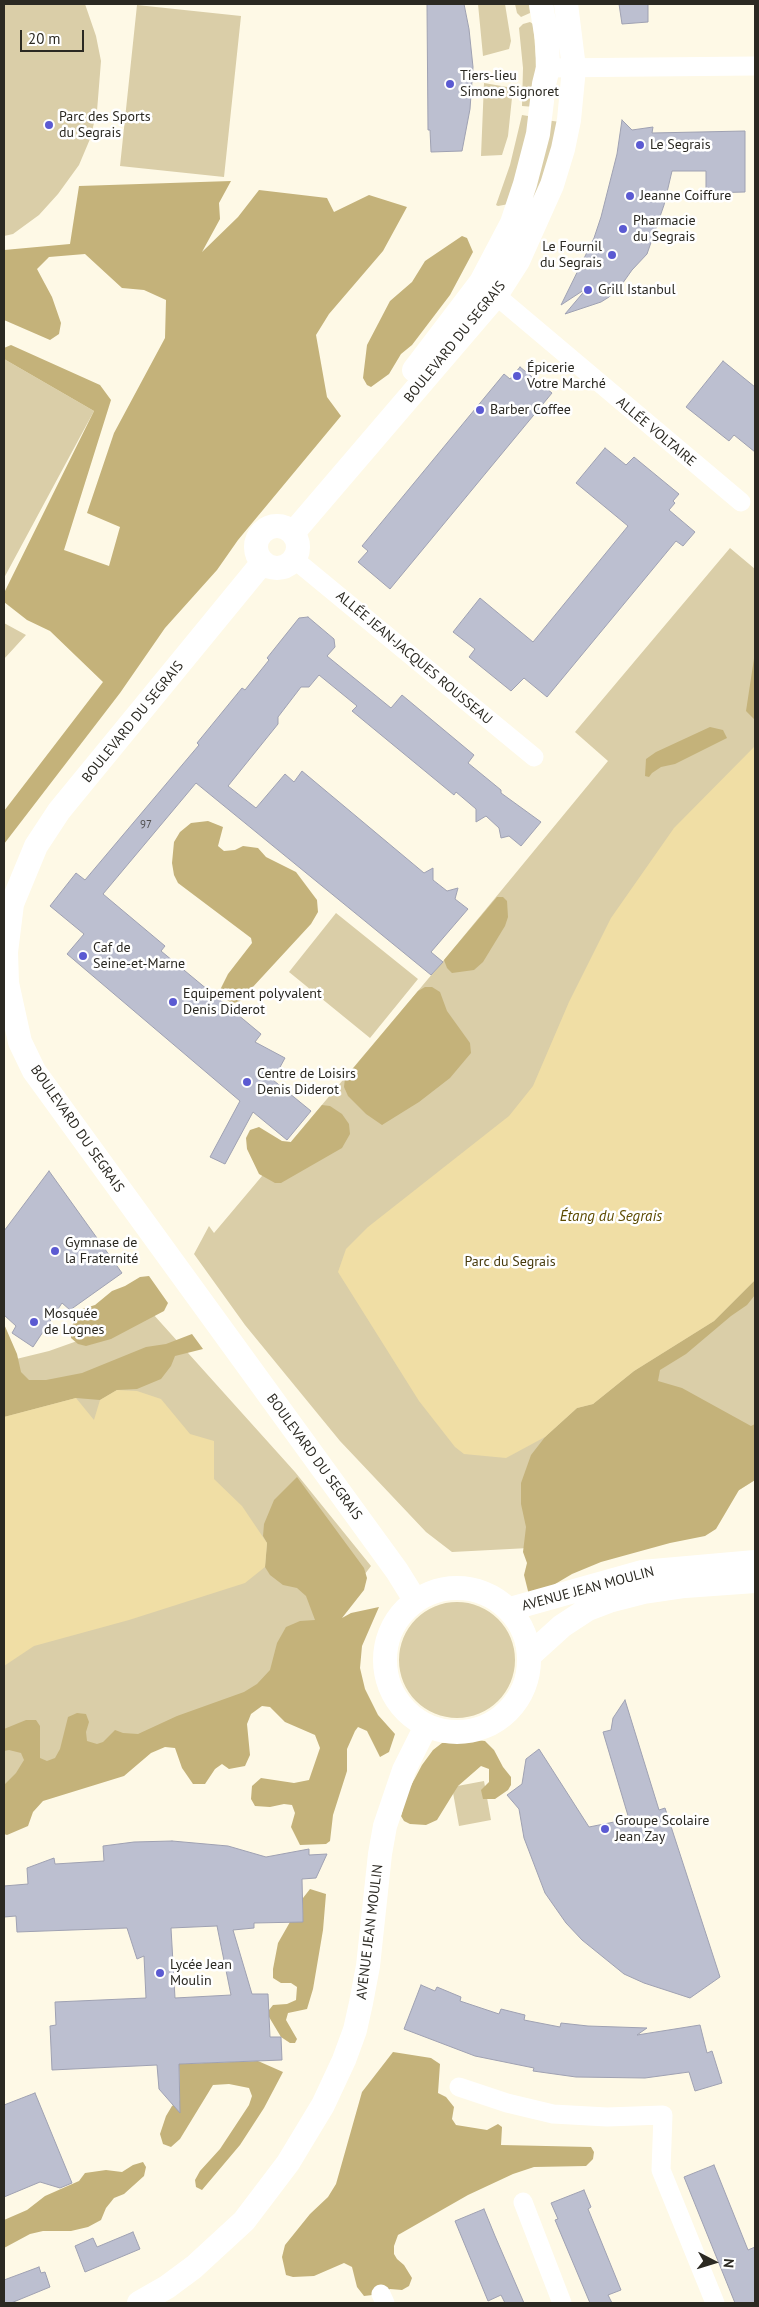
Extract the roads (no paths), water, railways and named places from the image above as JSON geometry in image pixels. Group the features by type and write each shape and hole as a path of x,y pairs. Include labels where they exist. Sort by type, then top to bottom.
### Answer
{"street":[{"name":"BOULEVARD DU SEGRAIS","path":"488,290 525,184 538,134 544,84 548,68 547,39 541,4"},
{"name":"BOULEVARD DU SEGRAIS","path":"288,530 488,290 518,261 552,185 564,149 574,68 566,4"},
{"path":"548,68 755,66"},
{"name":"ALLÉE VOLTAIRE","path":"488,290 741,502"},
{"path":"268,528 288,530 298,545 294,559 284,567 277,568 263,562 257,551 258,539 268,528"},
{"name":"ALLÉE JEAN-JACQUES ROUSSEAU","path":"294,559 534,757"},
{"name":"BOULEVARD DU SEGRAIS","path":"263,562 59,812 36,846 12,904 6,952 7,983 20,1042 34,1071 397,1571 415,1600"},
{"name":"AVENUE JEAN MOULIN","path":"510,1609 642,1572 755,1562"},
{"name":"AVENUE JEAN MOULIN","path":"530,1655 562,1626 588,1609 609,1601 644,1592 685,1586 755,1581"},
{"path":"464,1587 489,1594 510,1609 524,1630 530,1655 526,1685 510,1710 485,1728 455,1733 426,1726 405,1711 391,1690 385,1666 387,1641 398,1618 415,1600 438,1589 464,1587"},
{"name":"AVENUE JEAN MOULIN","path":"139,2303 167,2287 194,2267 244,2221 288,2164 322,2105 344,2060 361,2003 368,1966 384,1826 404,1770 426,1726"},
{"path":"459,2087 507,2103 553,2114 607,2117 663,2115 661,2170 715,2303"},
{"path":"523,2202 562,2303"}],"water":[{"name":"Étang du Segrais","path":"755,746 755,1280 714,1321 634,1371 593,1404 577,1408 545,1437 506,1458 464,1454 455,1447 419,1401 338,1272 346,1249 368,1227 509,1116 533,1086 569,1002 611,918 674,828"},
{"path":"117,1390 137,1391 161,1399 190,1434 214,1441 214,1479 242,1506 267,1543 265,1567 245,1583 129,1620 34,1646 4,1666 4,1417 76,1398 94,1420 100,1400"}],"place":[{"name":"Tiers-lieu Simone Signoret","path":"450,84"},
{"name":"Parc des Sports du Segrais","path":"49,125"},
{"name":"Le Segrais","path":"640,145"},
{"name":"Jeanne Coiffure","path":"630,196"},
{"name":"Pharmacie du Segrais","path":"623,229"},
{"name":"Le Fournil du Segrais","path":"612,255"},
{"name":"Grill Istanbul","path":"588,290"},
{"name":"Épicerie Votre Marché","path":"517,376"},
{"name":"Barber Coffee","path":"480,410"},
{"name":"Caf de Seine-et-Marne","path":"83,956"},
{"name":"Equipement polyvalent Denis Diderot","path":"173,1002"},
{"name":"Centre de Loisirs Denis Diderot","path":"247,1082"},
{"name":"Gymnase de la Fraternité","path":"55,1251"},
{"name":"Mosquée de Lognes","path":"34,1322"},
{"name":"Groupe Scolaire Jean Zay","path":"605,1829"},
{"name":"Lycée Jean Moulin","path":"160,1973"}],"park label":[{"name":"Parc du Segrais","path":"510,1262"}]}
